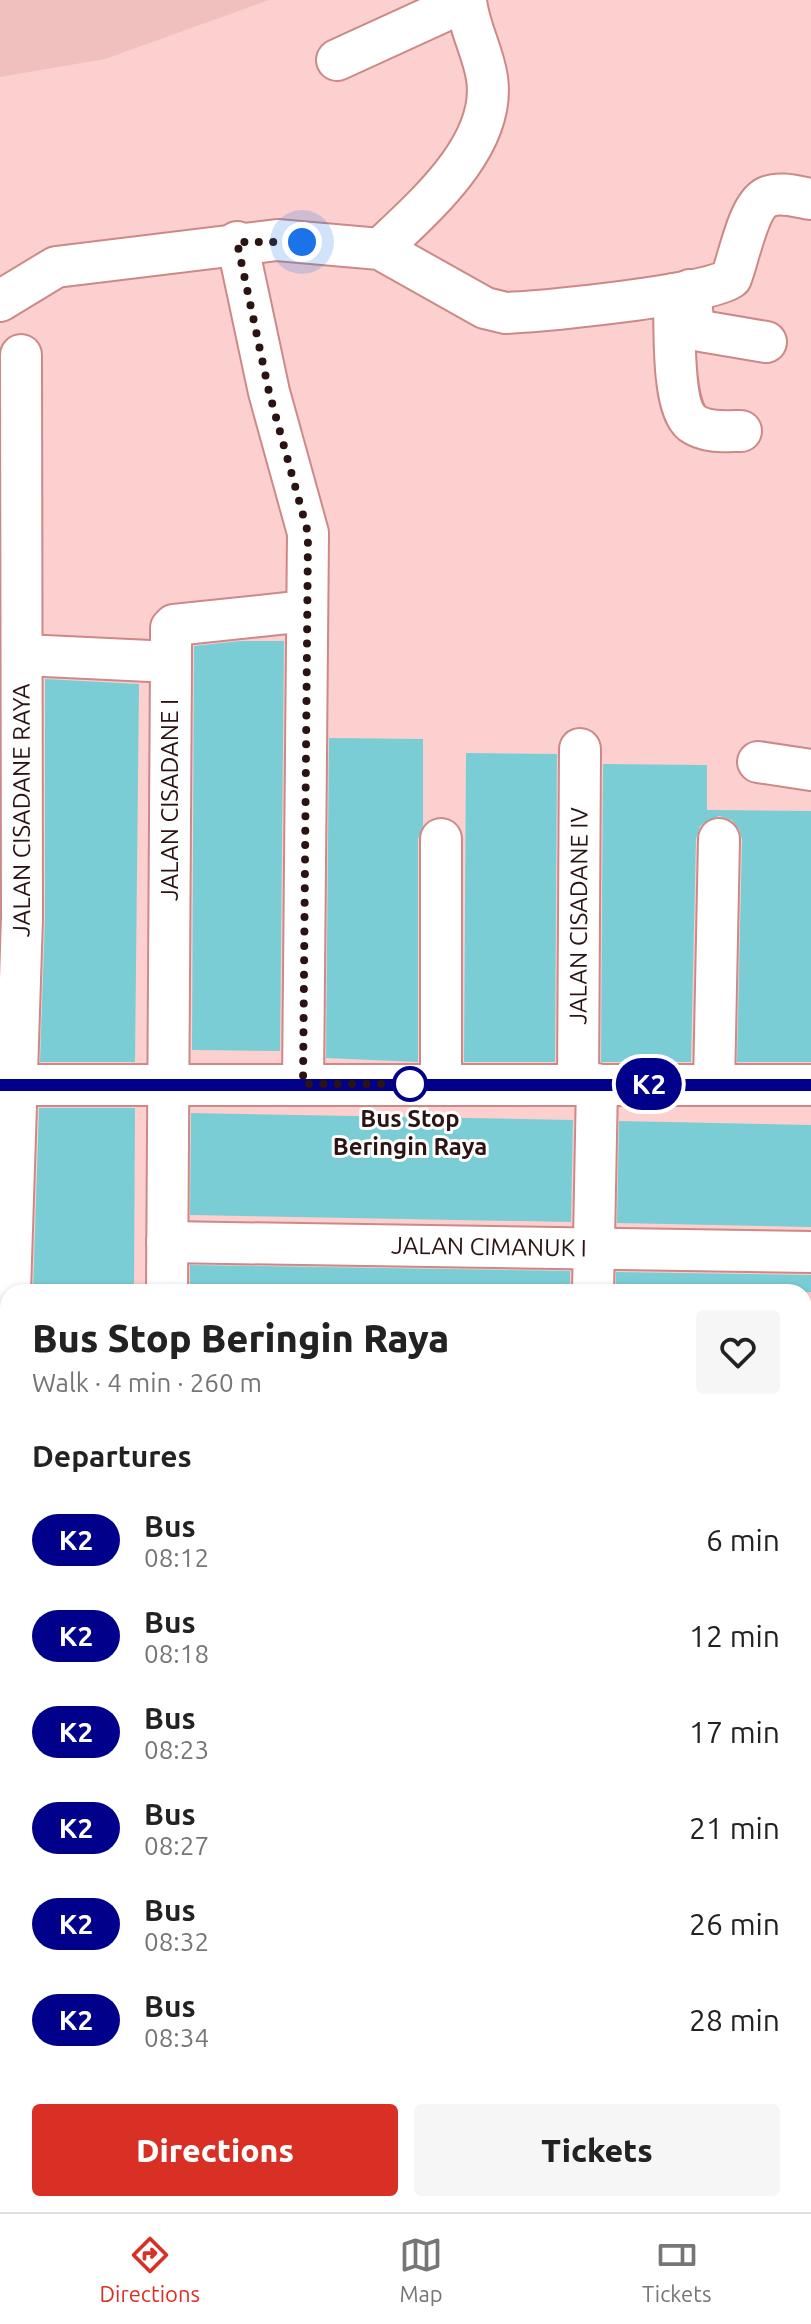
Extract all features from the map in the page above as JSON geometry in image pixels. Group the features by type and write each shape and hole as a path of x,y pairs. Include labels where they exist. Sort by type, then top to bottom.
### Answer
{"street":[{"path":"337,60 466,0 487,77 487,116 461,160 428,200 380,249"},
{"path":"0,301 56,267 237,242 277,240 380,249 485,308 506,313 682,292 722,284 731,278 755,209 765,197 780,194 811,199"},
{"path":"237,242 269,392 304,509 310,574 306,611 303,1084"},
{"path":"682,292 701,331 766,342"},
{"path":"682,292 680,404 690,422 706,430 741,431"},
{"name":"JALAN CISADANE RAYA","path":"9,1284 6,1244 21,355"},
{"name":"JALAN CISADANE I","path":"167,1284 171,628 174,625 306,611"},
{"path":"16,638 171,662"},
{"name":"JALAN CISADANE IV","path":"580,749 593,1284"},
{"path":"758,762 811,770"},
{"path":"441,839 441,1084"},
{"path":"714,1085 719,839"},
{"path":"8,1085 811,1085"},
{"name":"JALAN CIMANUK I","path":"167,1242 811,1252"}],"shaded area":[{"path":"0,0 269,0 105,59 0,77"}],"building":[{"path":"284,641 280,1051 192,1050 194,646"},
{"path":"45,679 139,684 135,1062 40,1062 45,917"},
{"path":"329,738 423,739 423,826 418,839 418,1062 326,1058"},
{"path":"466,753 557,754 555,1062 464,1062"},
{"path":"603,764 707,765 707,810 811,811 811,1062 737,1062 742,839 732,820 719,816 700,826 696,839 691,1062 601,1062"},
{"path":"39,1108 135,1108 134,1284 33,1284"},
{"path":"191,1113 573,1120 571,1222 190,1215"},
{"path":"619,1121 811,1125 811,1227 617,1223"},
{"path":"190,1265 570,1271 570,1284 190,1284"},
{"path":"616,1272 811,1275 811,1284 616,1284"}],"bus line":[{"name":"K2","path":"0,1085 811,1085"}],"place":[{"name":"Bus Stop Beringin Raya","path":"410,1084"}],"route":[{"path":"302,242 237,242 269,392 304,509 308,533 303,1084 413,1084 410,1084"}]}
